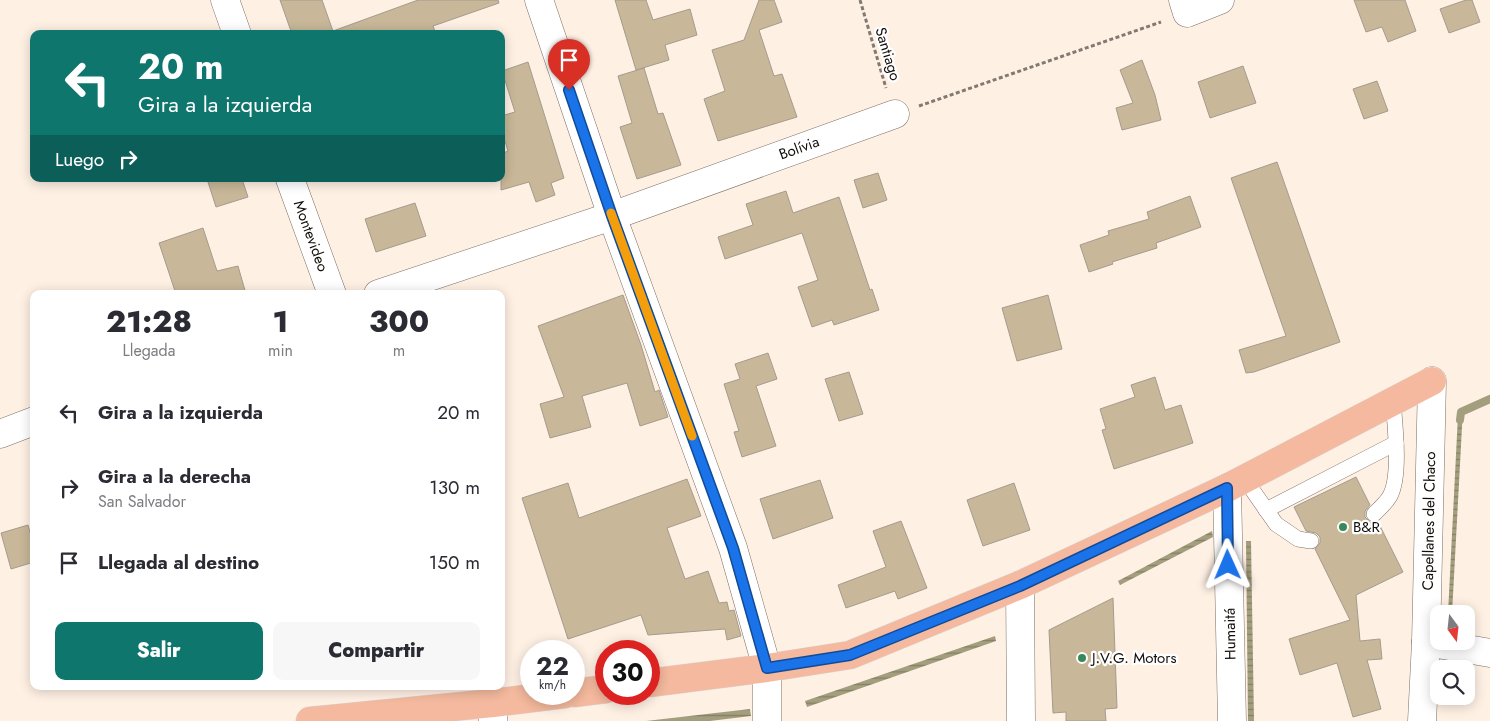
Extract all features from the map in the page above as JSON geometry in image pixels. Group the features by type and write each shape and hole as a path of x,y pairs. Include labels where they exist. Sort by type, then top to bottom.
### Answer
{"main road":[{"path":"660,682 850,655 1020,586 1235,483 1432,381"},
{"path":"310,721 493,712 521,705"}],"street":[{"path":"225,0 236,30"},
{"path":"539,0 612,216 733,548 767,668 767,721"},
{"path":"1185,6 1220,0"},
{"name":"Bolívia","path":"390,290 612,216 895,114"},
{"name":"Montevideo","path":"291,182 331,290"},
{"name":"Capellanes del Chaco","path":"1422,721 1426,642 1432,381"},
{"path":"0,434 30,423"},
{"name":"Humaitá","path":"1232,721 1235,483"},
{"path":"1020,586 1021,721"},
{"path":"1426,642 1490,653"}],"lane":[{"path":"1374,514 1390,496 1395,476 1396,443 1393,401"},
{"path":"1266,510 1396,443"},
{"path":"1235,483 1266,510 1276,524 1298,539 1311,541"}],"path":[{"name":"Santiago","path":"860,0 895,114"},
{"path":"895,114 1185,6"}],"shaded area":[{"path":"1463,408 1452,605 1448,605 1458,415"},
{"path":"1212,531 1213,537 1120,585 1118,581"},
{"path":"1246,541 1251,541 1254,721 1248,721"},
{"path":"995,636 996,641 807,707 805,701"},
{"path":"750,709 751,716 710,721 646,721"}],"building":[{"path":"280,0 322,0 333,30 291,30"},
{"path":"418,0 498,0 499,3 433,26 434,30 336,30"},
{"path":"615,0 646,0 653,20 690,9 697,35 665,45 669,60 636,70"},
{"path":"759,0 774,0 782,22 759,30 774,76 782,74 797,117 718,141 704,99 725,91 712,50 744,40"},
{"path":"1354,0 1405,0 1416,31 1388,42 1382,27 1366,32"},
{"path":"1466,0 1472,0 1480,22 1449,33 1440,9"},
{"path":"1142,60 1155,95 1161,120 1122,130 1116,108 1133,103 1120,70"},
{"path":"528,62 564,178 551,183 555,195 536,202 529,182 501,190 501,182 505,182 505,152 508,151 505,141 505,115 515,112 505,80 505,70"},
{"path":"1243,66 1256,103 1210,118 1198,82"},
{"path":"644,68 658,114 663,113 681,165 637,179 620,127 632,123 618,76"},
{"path":"1377,81 1388,111 1364,119 1353,89"},
{"path":"1277,162 1340,342 1254,372 1246,373 1239,350 1286,336 1231,178"},
{"path":"878,173 887,200 863,208 854,180"},
{"path":"208,182 243,182 248,197 216,207"},
{"path":"786,191 793,213 839,197 870,290 872,289 879,310 834,325 832,320 812,327 798,287 818,280 802,233 725,259 718,237 753,225 746,204"},
{"path":"1190,196 1201,227 1156,243 1157,248 1112,262 1113,264 1089,272 1080,245 1109,235 1108,231 1149,219 1147,212"},
{"path":"415,203 426,236 376,252 365,219"},
{"path":"203,228 217,271 238,266 245,290 175,290 159,243"},
{"path":"623,295 655,392 659,390 668,417 640,426 627,383 582,396 591,427 550,438 540,404 564,397 538,326"},
{"path":"1048,295 1062,349 1017,361 1002,308"},
{"path":"768,353 777,379 756,386 776,446 742,457 734,432 739,431 724,384 740,379 735,364"},
{"path":"849,372 863,414 839,421 825,379"},
{"path":"1155,377 1165,410 1181,405 1193,443 1114,469 1102,430 1106,429 1100,409 1135,397 1131,385"},
{"path":"1356,477 1370,505 1365,511 1365,517 1371,523 1378,522 1403,572 1356,595 1360,641 1380,639 1382,659 1367,660 1381,709 1353,717 1337,663 1300,675 1289,639 1350,620 1315,549 1320,543 1320,537 1316,533 1306,531 1294,507"},
{"path":"687,479 701,516 667,528 685,579 708,571 719,603 727,602 729,611 734,610 741,636 727,640 725,629 648,635 641,615 568,639 522,498 568,483 579,518"},
{"path":"820,480 833,518 773,539 760,499"},
{"path":"1014,483 1030,530 983,546 967,500"},
{"path":"901,521 927,588 898,599 895,591 846,608 838,585 886,567 873,531"},
{"path":"28,525 30,532 30,563 11,569 1,533"},
{"name":"J.V.G. Motors","path":"1113,598 1117,708 1105,709 1106,721 1066,721 1066,712 1053,713 1049,630"}],"waterway":[{"path":"1460,420 1461,412 1490,399"}],"slow traffic":[{"path":"611,213 692,436"}],"place":[{"name":"B&R","path":"1343,527"},
{"name":"J.V.G. Motors","path":"1082,658"}],"route":[{"path":"569,90 612,216 733,548 767,668 850,655 1020,586 1227,488 1228,565"}]}
